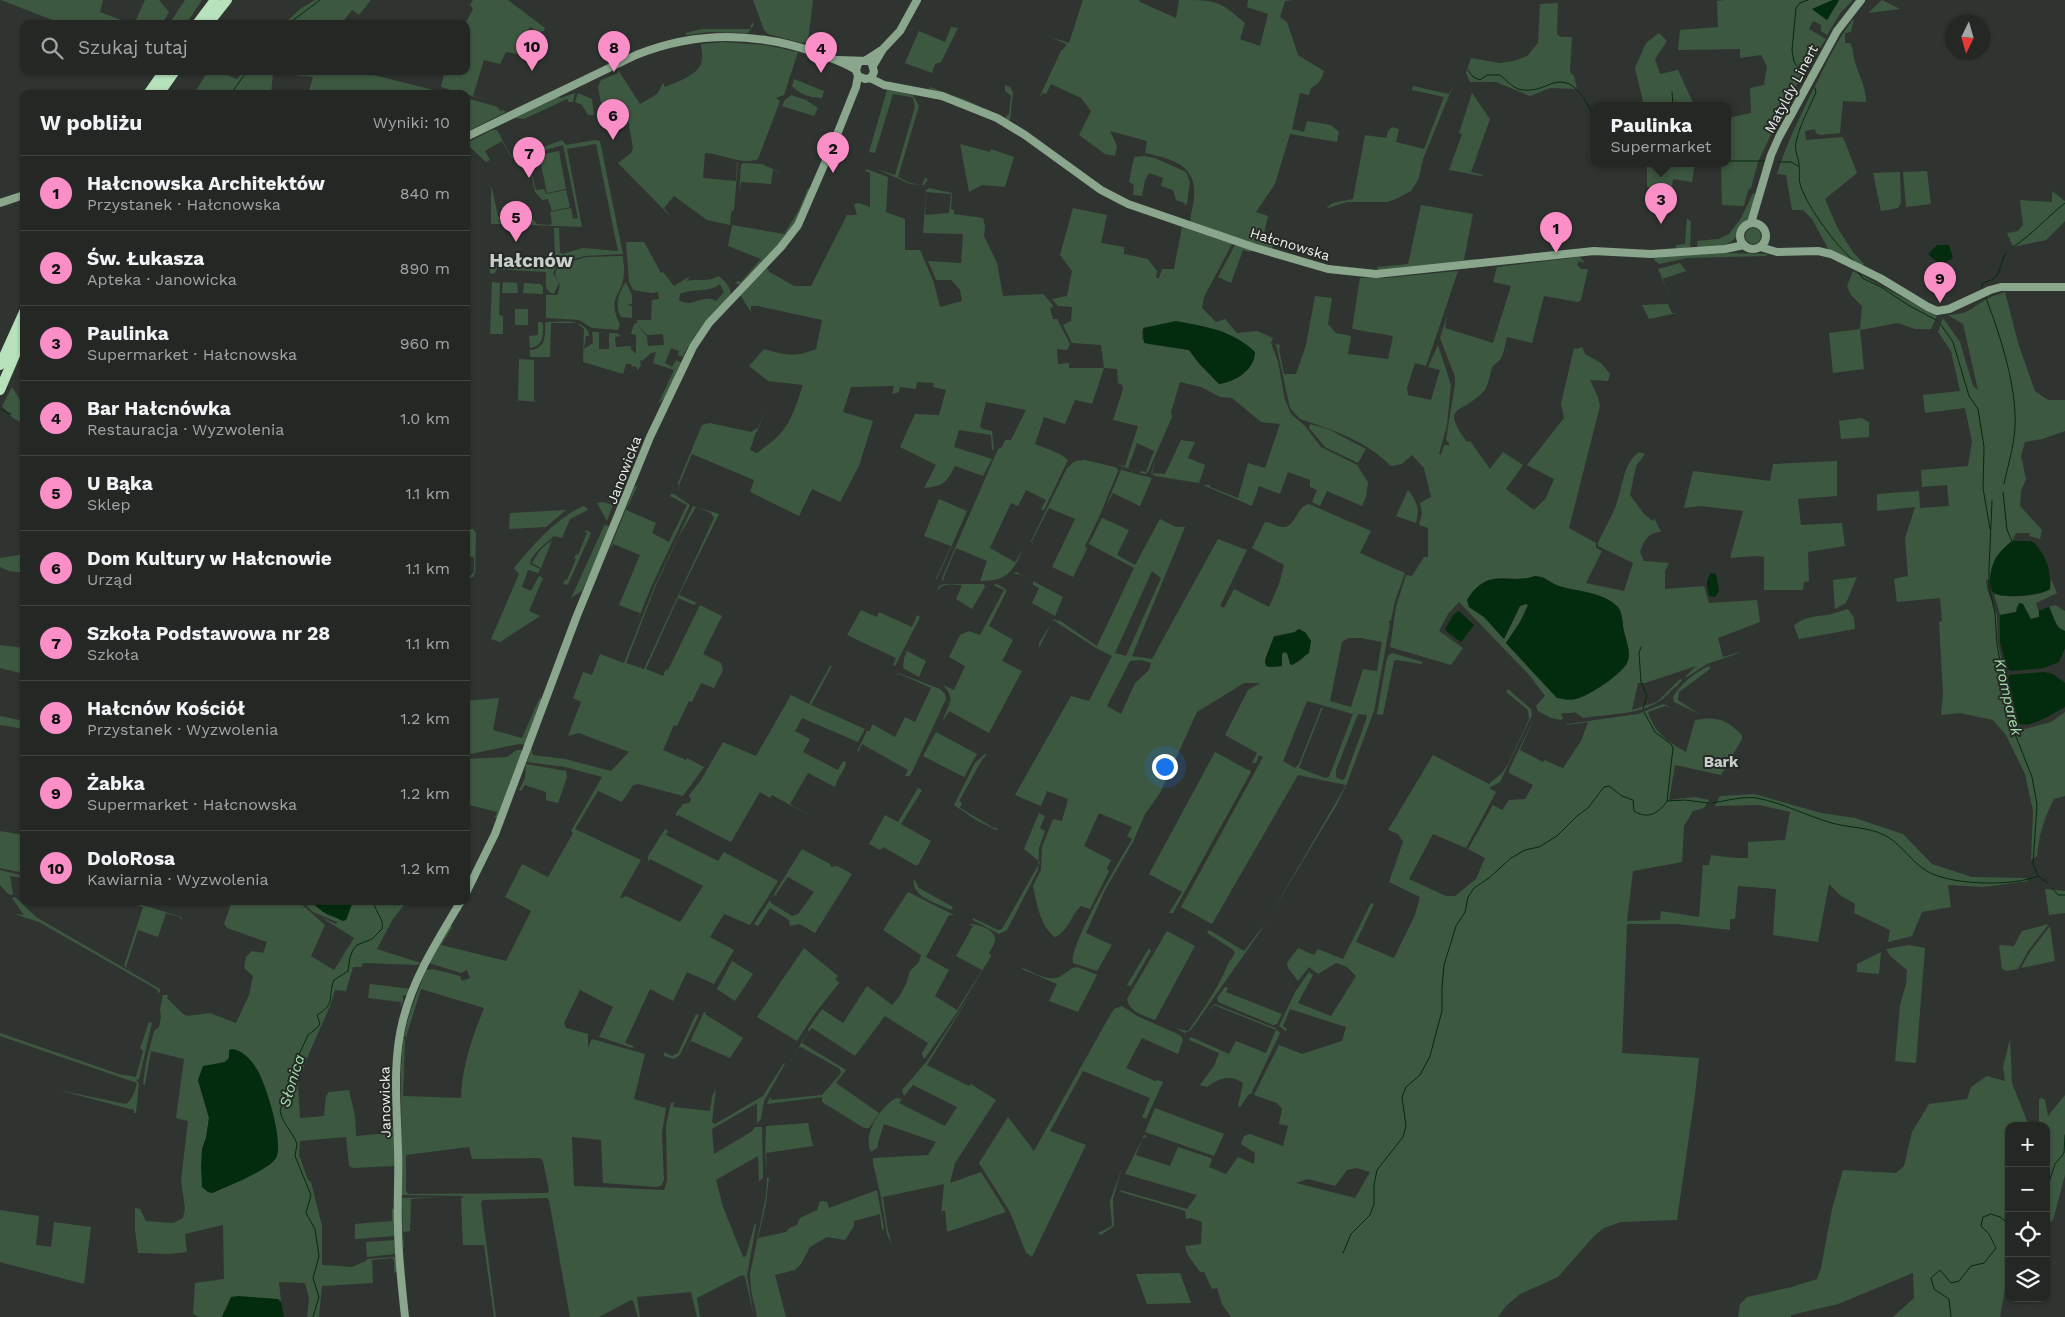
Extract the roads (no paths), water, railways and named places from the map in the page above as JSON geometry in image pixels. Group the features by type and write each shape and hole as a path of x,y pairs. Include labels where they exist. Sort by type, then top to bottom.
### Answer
{"highway":[{"path":"200,20 214,0"},
{"path":"211,20 227,0"},
{"path":"151,90 161,75"},
{"path":"162,90 172,75"},
{"path":"0,364 20,321"},
{"path":"0,390 20,343"}],"street":[{"path":"866,74 883,49 900,31 917,0"},
{"name":"Matyldy Linert","path":"1756,224 1760,198 1771,156 1779,137 1837,31 1861,0"},
{"path":"470,134 632,57 662,45 684,40 718,37 763,39 797,46 836,60 866,74"},
{"path":"836,60 862,61 883,49"},
{"path":"862,61 866,74"},
{"path":"862,61 866,74"},
{"name":"Hałcnowska","path":"866,74 880,84 942,96 997,118 1025,135 1102,190 1128,204 1253,247 1328,269 1376,274 1590,251 1651,254 1744,245"},
{"name":"Janowicka","path":"470,885 495,834 573,625 622,510 642,457 685,362 708,323 781,247 798,225 812,196 856,87 866,74"},
{"path":"0,203 20,196"},
{"path":"1788,253 1778,250 1766,240 1765,231 1756,224 1745,226 1740,236 1744,245 1750,248 1760,247 1771,251 1788,253 1818,251 1831,254 1880,278 1928,307 1937,310 1955,307 1990,290 2001,287 2065,287"},
{"name":"Hałcnowska","path":"1718,249 1740,236"},
{"path":"1760,247 1766,240"},
{"name":"Janowicka","path":"405,1317 398,1227 396,1069 398,1043 404,1016 418,976 432,948 459,905"}],"waterway":[{"name":"Słonica","path":"293,20 320,0"},
{"name":"Kromparek","path":"1807,78 1794,62 1792,50 1796,8 1800,3 1808,0"},
{"path":"1468,70 1473,77 1480,80 1487,75 1500,75 1513,86 1522,90 1534,90 1557,82 1572,85 1583,96 1591,111"},
{"name":"Słonica","path":"234,90 244,75"},
{"name":"Kromparek","path":"1815,88 1816,92 1802,123 1796,145 1800,184 1810,206 1824,227 1854,261"},
{"path":"1672,92 1673,102"},
{"path":"1731,161 1765,161"},
{"path":"1778,162 1791,162 1798,166"},
{"path":"2013,247 2065,203"},
{"path":"1982,288 1982,284 1996,276 2006,253"},
{"name":"Kromparek","path":"1859,273 1862,278 1881,287 1908,305 1936,320"},
{"path":"1986,298 2006,361 2015,411 2013,441 2004,484"},
{"name":"Kromparek","path":"1941,325 1953,342 1969,396 1978,409 1984,447 1983,488 1990,529"},
{"path":"0,409 11,414"},
{"path":"2003,492 2007,530 2012,541"},
{"name":"Kromparek","path":"1992,501 1989,587 1995,613 1997,645 2011,724 2032,777 2037,805 2033,864 2038,876 2048,883"},
{"path":"1641,647 1639,653 1641,682 1647,696 1643,709"},
{"path":"1644,712 1655,732 1671,744 1673,748 1667,801"},
{"path":"1343,1253 1351,1234 1370,1215 1374,1204 1374,1185 1377,1170 1403,1137 1406,1126 1402,1097 1406,1087 1420,1075 1430,1056 1442,1011 1444,965 1456,926 1465,912 1468,897 1474,888 1489,878 1511,858 1525,850 1539,847 1557,836 1588,808 1604,787 1609,786 1622,796 1633,800 1634,811 1644,815 1657,812 1667,801 1685,800 1708,803"},
{"path":"1712,803 1740,798 1757,798 1832,823 1878,832 1894,842 1921,867 1945,878 1978,883 1996,883 2027,880 2038,876"},
{"path":"2052,888 2058,895 2065,895"},
{"name":"Słonica","path":"313,1317 319,1297 313,1278 319,1256 315,1229 306,1213 311,1195 295,1156 297,1144 280,1111 297,1059 308,1035 320,1024 317,1015 329,1003 334,980 348,971 350,957 357,945 372,939 382,929 383,925 374,905"},
{"name":"Kromparek","path":"2050,1179 2055,1164 2064,1153 2065,1135"},
{"name":"Kromparek","path":"1951,1317 1949,1299 1934,1289 1931,1278 1940,1270 1951,1283 1959,1281 1971,1266 1984,1263 1996,1248 1989,1234 1981,1226 1983,1217 1991,1214 2005,1221"}],"place":[{"name":"DoloRosa","path":"532,71"},
{"name":"Hałcnów Kościół","path":"614,72"},
{"name":"Bar Hałcnówka","path":"821,73"},
{"name":"Dom Kultury w Hałcnowie","path":"613,140"},
{"name":"Św. Łukasza","path":"833,173"},
{"name":"Szkoła Podstawowa nr 28","path":"529,178"},
{"name":"Paulinka","path":"1661,224"},
{"name":"U Bąka","path":"516,242"},
{"name":"Hałcnowska Architektów","path":"1556,253"},
{"name":"Żabka","path":"1940,303"}],"district":[{"name":"Hałcnów","path":"531,260"},
{"name":"Bark","path":"1721,762"}]}
